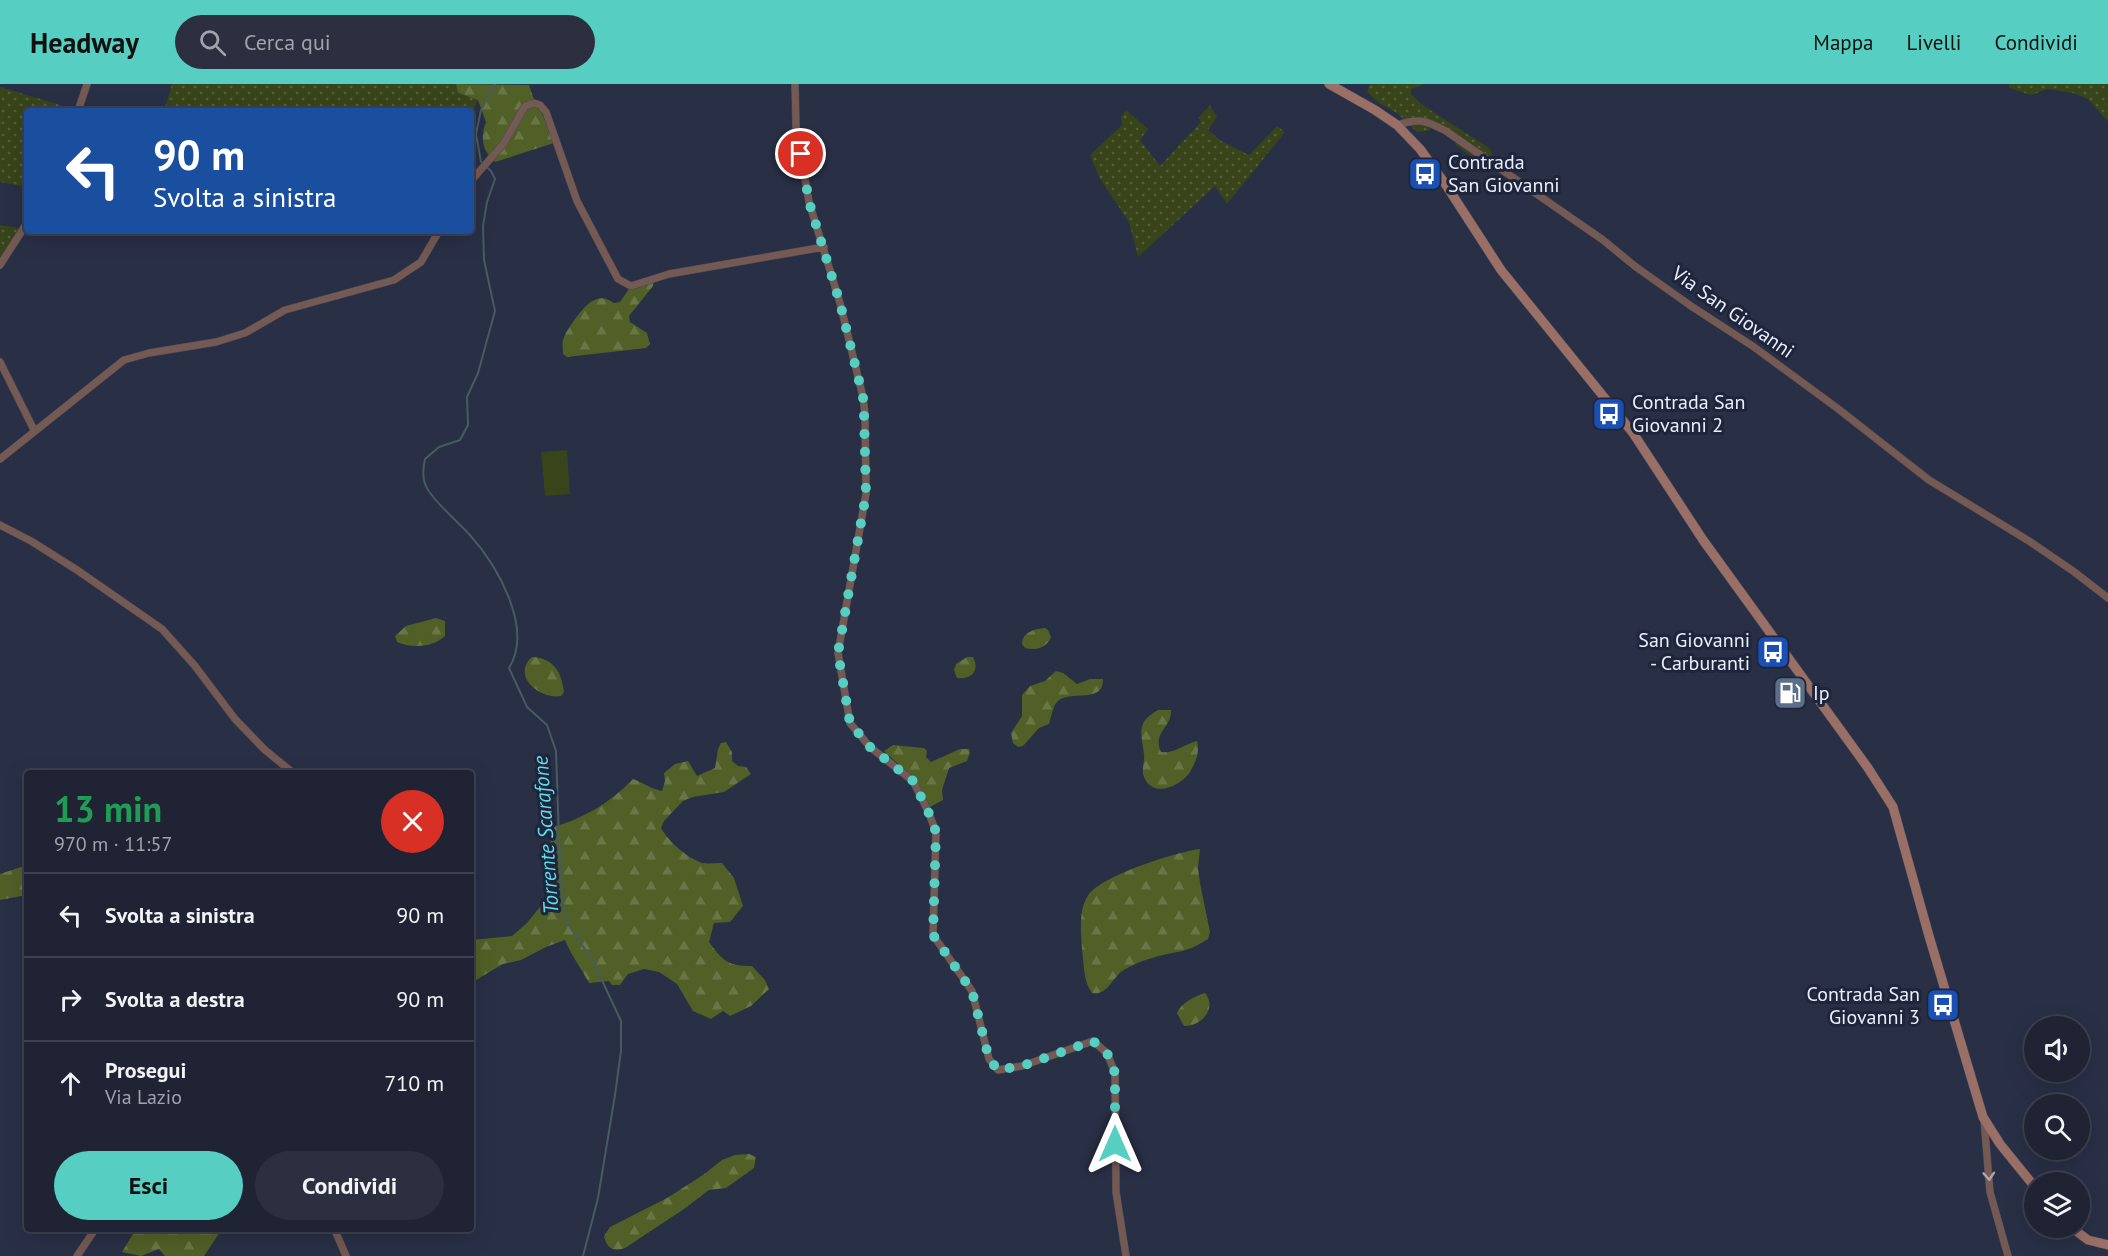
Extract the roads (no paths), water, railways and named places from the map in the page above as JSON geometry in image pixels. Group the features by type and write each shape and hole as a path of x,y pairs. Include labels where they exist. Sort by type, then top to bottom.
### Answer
{"main road":[{"path":"1329,84 1397,125 1420,149 1501,270 1633,433 1703,540 1850,743 1893,807 1983,1117 2000,1144 2024,1174"},
{"path":"2085,1238 2108,1245"}],"street":[{"path":"79,108 87,84"},
{"path":"795,84 796,127 809,202 843,313 863,397 866,494 838,653 850,723 870,747 913,781 928,811 936,832 933,935 972,991 989,1059 998,1070 1014,1067 1093,1041 1107,1053 1115,1073 1116,1192 1126,1256"},
{"path":"474,178 504,143 525,106 534,103 540,105 546,112 577,201 592,232 618,279 631,286 669,274 824,247"},
{"name":"Via San Giovanni","path":"1397,125 1413,120 1425,120 1446,131 1603,240 1672,293 1754,347 1929,480 2046,553 2108,598"},
{"path":"0,265 24,228"},
{"path":"0,459 124,360 149,353 216,342 245,333 285,310 394,280 422,262 437,234"},
{"path":"0,363 34,430"},
{"path":"0,525 77,570 162,629 195,666 236,719 265,750 290,770"},
{"path":"1983,1117 1990,1192 2008,1256"},
{"path":"77,1256 93,1232"},
{"path":"335,1232 346,1256"}],"waterway":[{"name":"Torrente Scarafone","path":"495,84 481,110 476,134 481,162 491,171 495,179 487,202 483,226 484,260 495,311 478,373 467,397 468,425 460,440 439,447 425,459 423,476 433,497 469,534 491,562 509,598 515,616 517,635 516,652 509,668 527,707 547,725 556,751 560,867 565,920 593,961 621,1021 621,1051 615,1095 598,1198 583,1256"}],"place":[{"name":"Contrada San Giovanni","path":"1425,174"},
{"name":"Contrada San Giovanni 2","path":"1609,414"},
{"name":"San Giovanni - Carburanti","path":"1773,652"},
{"name":"Ip","path":"1790,693"},
{"name":"Contrada San Giovanni 3","path":"1943,1005"}]}
